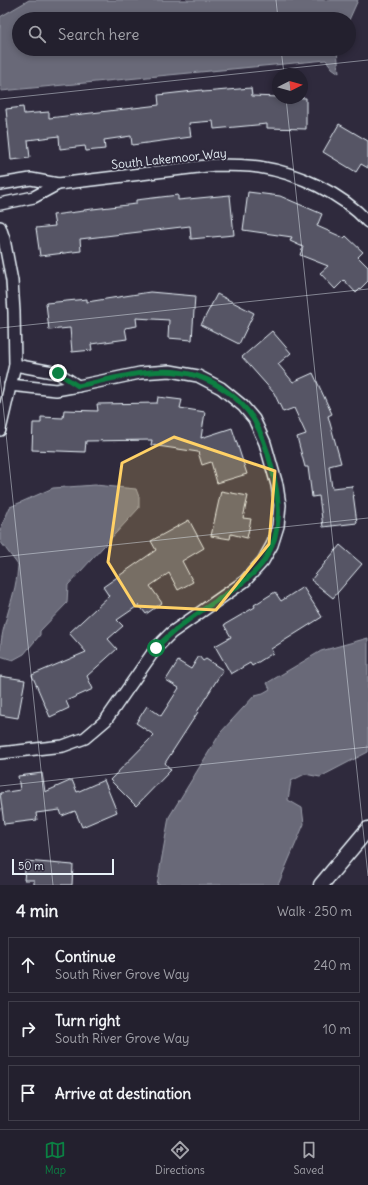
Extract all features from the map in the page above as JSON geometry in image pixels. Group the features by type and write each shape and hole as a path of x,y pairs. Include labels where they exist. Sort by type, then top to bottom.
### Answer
{"street":[{"name":"South Lakemoor Way","path":"0,184 31,179 58,184 216,165 259,167 278,171 304,180 336,197 367,218"},
{"name":"South Lakemoor Way","path":"0,204 34,197 58,184"},
{"path":"0,227 4,239 12,281 15,365 0,430"},
{"path":"15,365 58,373 78,386"},
{"path":"0,753 63,746 85,738 106,720 156,648 171,633 245,581 263,561 272,546 278,526 280,505 277,485 265,443 254,420 243,406 221,388 198,376 170,371 140,373 56,390 10,385"},
{"path":"321,885 368,829"}],"highlighted area":[{"path":"174,437 275,471 269,544 216,610 135,606 108,562 122,463"}],"water":[{"path":"29,0 358,0 353,12 12,12 12,56 338,56 339,73 332,68 326,60 1,91 0,17"},
{"path":"95,485 136,489 139,497 139,508 68,585 67,603 40,631 40,635 24,654 13,660 0,656 3,633 15,588 18,565 0,541 0,530 10,507 53,488"},
{"path":"368,638 368,752 320,777 305,774 291,781 288,800 302,808 304,824 278,885 157,885 169,817 221,732 255,695 270,689 267,683 321,651"}],"building":[{"path":"251,88 252,96 272,97 272,104 306,104 306,129 267,128 267,124 214,129 213,121 189,123 191,137 132,145 131,136 104,140 105,149 86,151 85,146 60,149 59,136 28,140 30,158 11,160 6,109 23,107 24,114 49,112 49,118 159,105 158,95 202,90 203,92"},
{"path":"339,124 368,141 368,168 361,164 356,172 323,152"},
{"path":"248,192 280,196 322,214 317,226 344,238 346,236 363,252 358,257 368,267 368,281 356,293 344,280 335,289 320,273 328,266 300,255 303,247 290,241 292,237 243,230"},
{"path":"178,195 178,200 230,195 234,235 191,239 190,226 80,239 81,251 40,256 36,228 55,226 53,215 136,204 136,200"},
{"path":"150,292 195,296 192,340 168,338 169,320 136,318 137,326 125,328 127,339 91,344 92,350 72,352 70,328 49,330 46,303 87,299 87,302"},
{"path":"217,294 254,313 239,344 201,325"},
{"path":"272,331 291,353 278,364 293,382 313,373 332,414 328,416 341,463 329,466 332,488 352,486 357,523 323,527 319,496 312,497 308,467 305,467 297,437 306,434 294,408 283,412 274,393 242,357"},
{"path":"158,397 182,400 180,408 205,412 201,438 232,428 247,474 217,483 211,462 202,465 198,452 151,445 152,440 86,441 85,452 32,450 33,423 41,423 41,417 63,418 64,410 98,411 97,404 157,403"},
{"path":"221,491 248,496 243,518 251,519 247,538 231,534 230,539 211,536"},
{"path":"189,520 204,548 182,561 193,582 178,590 169,573 150,586 162,603 146,614 139,605 117,620 123,626 108,639 117,649 87,676 93,689 66,701 69,708 50,717 32,675 86,652 69,633 109,596 103,587 156,550 151,541"},
{"path":"340,545 362,564 333,598 311,580"},
{"path":"303,587 322,617 271,649 273,653 252,666 250,663 231,674 215,646 231,637 224,625 255,607 254,605 275,592 281,601"},
{"path":"199,656 203,661 206,659 223,670 165,763 171,770 136,806 110,780 154,735 136,723 147,706 161,716 179,688 166,680 178,661 191,669"},
{"path":"0,676 25,680 18,718 0,715"},
{"path":"42,773 45,792 72,780 77,792 104,780 117,812 82,827 75,811 62,816 60,810 36,813 37,820 4,824 0,793 20,790 18,776"},
{"path":"26,861 73,865 72,885 34,885 34,880 24,880"}],"route":[{"path":"58,373 78,386 140,373 170,371 198,376 221,388 243,406 254,420 265,443 277,485 280,505 278,526 272,546 263,561 245,581 186,621 156,648"}]}
